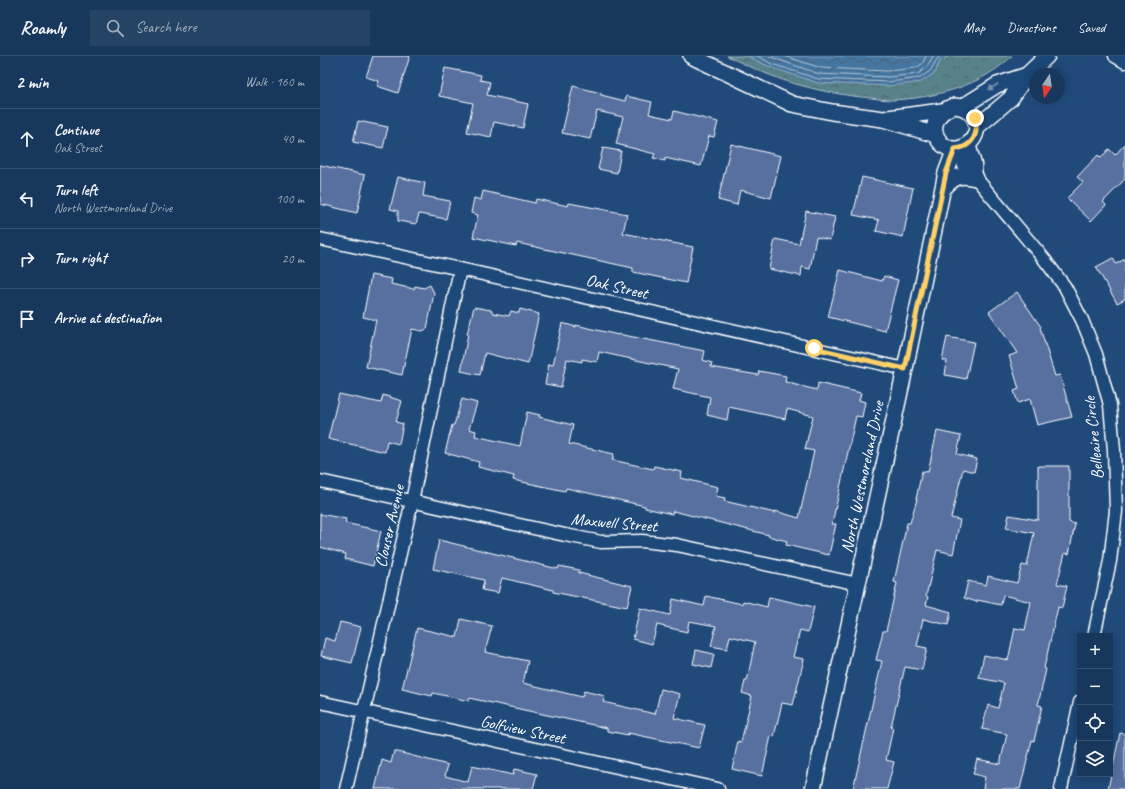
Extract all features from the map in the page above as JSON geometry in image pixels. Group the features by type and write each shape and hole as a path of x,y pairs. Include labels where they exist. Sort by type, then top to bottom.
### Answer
{"street":[{"path":"691,56 792,104 832,112 883,119 952,145 973,139 976,133 977,127 975,118 970,111 962,107"},
{"path":"977,127 1011,98 1027,75 1047,56"},
{"path":"1115,56 1125,62"},
{"path":"883,119 962,107 997,84 1027,75"},
{"path":"942,111 937,118 935,126 952,145 975,164 976,178 957,176 943,188"},
{"name":"North Westmoreland Drive","path":"813,789 905,369 952,145"},
{"name":"Belleaire Circle","path":"976,178 1044,259 1065,287 1082,320 1096,354 1110,405 1114,450 1116,511 1110,561 1095,633"},
{"name":"Oak Street","path":"320,239 905,369"},
{"name":"Clouser Avenue","path":"346,789 412,501 460,269"},
{"name":"Maxwell Street","path":"320,481 601,542 642,541 677,545 858,584"},
{"name":"Golfview Street","path":"320,702 718,789"},
{"path":"1061,789 1079,705"}],"green space":[{"path":"727,56 748,56 770,67 935,73 940,61 949,56 1012,56 1000,66 972,83 941,93 909,99 893,100 845,95 803,86 774,77"}],"water":[{"path":"748,56 949,56 940,61 935,73 921,82 889,86 818,83 770,67"}],"building":[{"path":"373,56 410,56 398,93 377,86 379,81 366,77"},
{"path":"445,68 481,75 480,80 490,82 487,95 528,104 523,128 494,122 491,137 467,132 473,103 439,96"},
{"path":"573,86 625,101 626,96 652,102 649,114 672,119 674,111 718,122 714,137 709,136 701,166 665,158 665,161 653,158 655,154 616,144 623,117 597,111 590,139 562,133"},
{"path":"358,121 388,127 383,148 353,142"},
{"path":"731,144 781,156 771,198 740,190 737,205 718,200"},
{"path":"1125,144 1125,179 1103,202 1106,205 1091,221 1067,198 1083,182 1077,177 1098,155 1101,158 1109,149 1115,155"},
{"path":"603,148 621,151 617,173 598,169"},
{"path":"320,165 365,175 357,213 320,204"},
{"path":"398,177 425,183 423,196 450,201 446,219 419,214 416,224 398,221 398,211 390,209"},
{"path":"862,177 913,188 903,237 876,231 879,220 853,215"},
{"path":"483,191 535,203 536,199 568,206 569,203 627,214 623,233 693,247 686,283 633,272 633,268 596,260 517,243 516,246 473,237 478,215 471,213 474,198 481,200"},
{"path":"806,211 835,217 830,240 816,237 810,269 802,267 801,276 769,269 775,239 799,244"},
{"path":"1113,258 1116,264 1125,259 1125,299 1117,303 1096,267"},
{"path":"840,270 882,281 884,276 898,280 885,331 828,317"},
{"path":"371,275 392,279 391,284 414,289 415,286 424,288 430,285 434,293 427,329 422,331 412,329 402,375 366,367 376,320 363,317"},
{"path":"1017,292 1041,327 1040,328 1055,376 1060,375 1072,417 1037,425 1030,399 1018,403 1014,391 1019,389 1009,356 1017,353 989,312"},
{"path":"474,307 491,310 493,313 509,316 511,311 519,313 520,309 539,314 528,364 485,353 480,375 461,371 467,334"},
{"path":"562,323 576,327 576,325 618,335 705,351 703,360 712,363 711,367 758,375 759,371 786,376 785,382 817,390 818,383 861,393 859,400 865,402 862,417 856,416 832,524 836,524 829,555 786,545 787,541 768,536 769,535 673,511 672,514 645,508 645,506 566,488 565,491 513,480 514,476 478,467 479,462 445,453 452,425 454,425 462,399 477,403 469,429 476,431 475,436 520,446 527,412 540,415 539,417 573,425 569,444 614,454 612,460 653,469 654,466 682,472 681,478 718,487 716,496 725,498 724,501 775,513 775,511 799,518 814,451 805,449 813,416 787,409 785,419 729,407 727,420 707,415 710,397 673,389 678,369 599,352 597,362 582,359 582,362 567,359 561,387 545,384 549,364 553,365"},
{"path":"947,337 974,342 966,379 945,375 947,361 942,360"},
{"path":"339,394 381,403 383,395 402,401 396,422 403,424 399,444 387,441 385,452 328,439"},
{"path":"937,431 961,436 957,454 977,459 974,472 963,469 951,518 960,520 953,554 937,550 926,596 928,597 926,605 951,612 948,625 923,619 917,646 927,648 922,670 905,667 891,727 893,728 886,760 894,762 887,789 853,789 882,661 876,660 883,631 886,631 897,583 894,582 907,523 910,523 917,499 922,471 928,472"},
{"path":"1038,466 1069,466 1069,522 1075,524 1069,554 1065,553 1057,584 1067,586 1062,608 1058,607 1044,668 1046,669 1038,705 1042,706 1034,741 1032,740 1020,789 983,789 985,777 973,774 977,759 1000,764 1007,734 982,729 988,705 998,708 1004,683 979,678 984,655 1008,660 1015,628 1025,630 1031,602 1003,595 1001,605 977,600 977,602 964,598 968,581 986,585 988,576 1017,583 1022,565 1027,566 1034,533 1006,528 1009,515 1038,520"},
{"path":"320,514 346,519 345,523 381,531 373,566 345,559 346,554 320,547"},
{"path":"439,540 558,569 559,566 579,570 579,573 632,586 627,607 553,592 553,590 502,578 498,593 482,590 484,580 433,569"},
{"path":"706,596 742,604 743,601 767,607 769,597 814,607 808,632 800,630 793,657 804,659 793,705 782,703 774,737 771,736 762,776 732,769 738,741 741,742 752,696 742,693 745,681 747,681 755,642 730,636 727,649 711,646 716,626 689,621 687,632 657,625 652,644 633,639 640,608 670,615 673,599 704,606"},
{"path":"461,619 492,626 485,652 528,661 523,683 582,697 584,691 605,696 603,702 655,714 661,689 680,694 674,718 705,725 699,748 628,733 628,735 607,731 607,728 469,698 469,701 433,693 432,696 402,689 417,628 457,637"},
{"path":"340,622 361,627 352,663 321,656 325,638 335,641"},
{"path":"696,650 714,654 711,668 693,664"},
{"path":"1120,733 1125,734 1125,789 1108,789 1111,777 1113,777 1113,766"},
{"path":"394,751 448,765 445,776 468,782 472,766 513,775 514,769 537,774 533,789 375,789 382,760 391,763"}],"route":[{"path":"814,348 905,369 946,173 955,149 960,149 969,144 973,139 977,127 975,118"}]}
